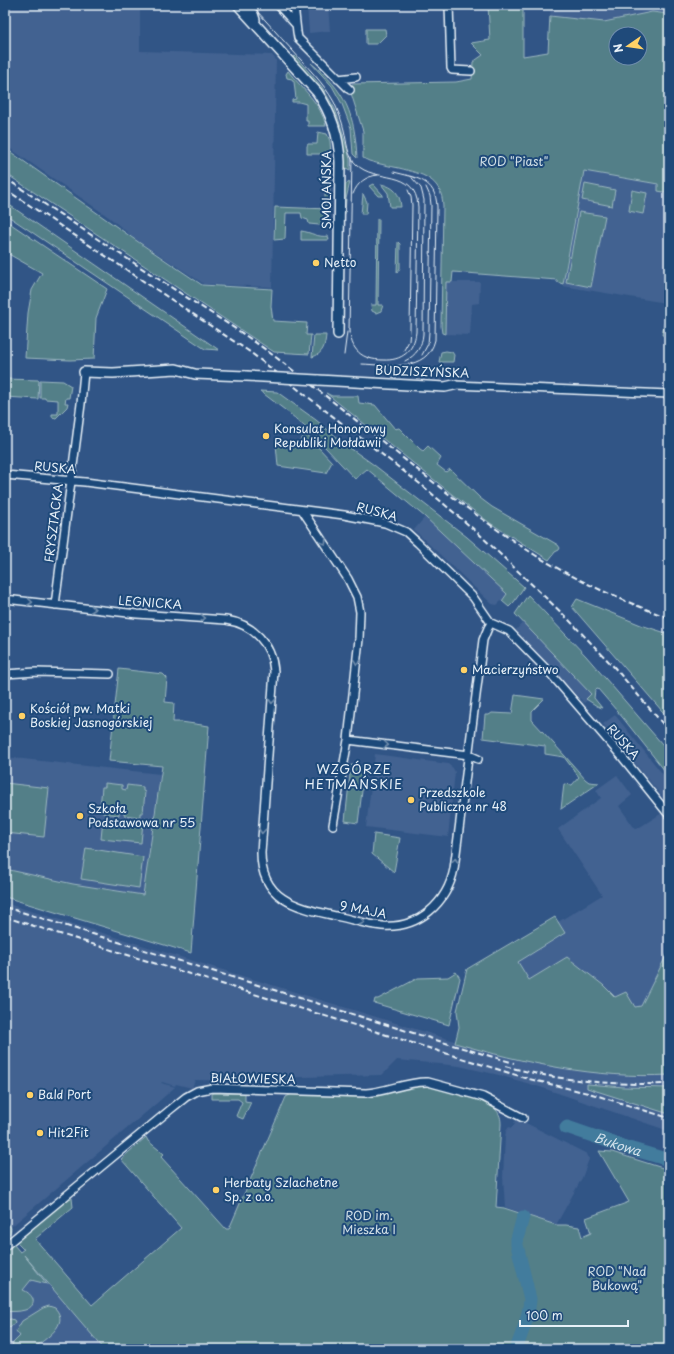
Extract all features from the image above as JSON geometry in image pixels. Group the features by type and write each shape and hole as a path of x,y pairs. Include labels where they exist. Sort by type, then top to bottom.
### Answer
{"street":[{"name":"SMOLAŃSKA","path":"238,5 246,7 257,25 317,92 328,112 336,132 340,162 338,334"},
{"path":"278,5 296,25"},
{"path":"294,5 297,34 300,40 350,90"},
{"path":"448,5 451,68 452,70 456,71 471,71"},
{"path":"338,79 356,77"},
{"name":"BUDZISZYŃSKA","path":"84,372 113,372 176,368 195,374 445,387 454,385 669,394"},
{"name":"FRYSZTACKA","path":"55,605 84,372"},
{"name":"RUSKA","path":"6,475 71,480 302,510 378,521 406,532 473,597 491,623 509,631 549,672 623,758 669,815"},
{"path":"302,510 348,579 358,601 360,617 348,740 333,825"},
{"name":"LEGNICKA","path":"5,599 137,614 233,621 246,626 258,635 267,647 273,662"},
{"name":"9 MAJA","path":"273,662 274,674 261,858 264,873 271,887 282,899 291,904 346,918 385,926 394,926 409,923 430,912 444,896 452,878 484,640 491,623"},
{"path":"5,674 36,672 110,674"},
{"path":"348,740 468,755 478,759"},
{"name":"BIAŁOWIESKA","path":"5,1246 186,1097 204,1089 229,1088 366,1093 420,1082 428,1082 483,1097 523,1118"}],"shaded area":[{"path":"5,5 140,5 140,51 272,55 276,60 272,287 204,284 135,239 110,218 5,145"},
{"path":"307,5 328,5 330,31 309,33"},
{"path":"551,5 669,5 669,14 652,12 604,22 550,16"},
{"path":"584,171 669,186 669,289 666,303 563,286"},
{"path":"446,282 480,282 479,303 472,304 470,335 445,334"},
{"path":"425,517 508,594 497,605 492,604 414,530"},
{"path":"525,620 531,623 595,693 584,703 516,630"},
{"path":"615,715 669,782 669,805 603,724"},
{"name":"Przedszkole Publiczne nr 48","path":"375,754 448,764 453,768 455,772 448,837 366,827"},
{"name":"Szkoła Podstawowa nr 55","path":"5,757 160,774 143,895 73,884 5,869"},
{"path":"617,775 632,795 619,806 633,826 636,828 640,827 662,813 669,822 669,950 641,1006 635,1007 616,998 603,985 529,980 518,962 565,934 558,922 602,895 558,829 601,798 596,790"},
{"path":"5,900 8,901 8,904 500,1055 532,1063 591,1072 626,1075 669,1075 669,1088 606,1086 587,1088 669,1114 669,1131 537,1086 499,1075 459,1066 440,1064 397,1060 382,1075 265,1078 264,1081 195,1080 192,1088 176,1084 175,1086 162,1082 161,1083 175,1087 5,1232"},
{"path":"520,1120 587,1154 589,1159 582,1178 556,1225 505,1207 503,1177 506,1131 509,1127 511,1128 515,1124 514,1122"},
{"path":"21,1252 104,1349 5,1349 5,1266"}],"green space":[{"name":"ROD \"Piast\"","path":"488,5 523,5 523,56 548,52 550,16 604,22 652,12 669,14 669,193 658,191 658,184 584,171 563,284 557,282 557,280 453,272 452,282 446,282 445,334 442,333 441,326 443,206 439,189 435,183 423,175 369,161 363,158 363,131 350,90 352,84 456,82 472,79 473,62 483,55 471,43 490,40"},
{"path":"366,29 385,29 386,35 377,44 366,44"},
{"path":"295,56 322,87 335,109 350,159 350,170 344,165 342,143 292,58"},
{"path":"311,63 333,84 346,105 351,116 354,129 357,158 353,154 351,128 342,104 332,86"},
{"path":"288,71 320,110 326,126 308,126 308,121 306,121 306,104 292,102 292,100 296,99 294,82 292,79 287,78 286,74"},
{"path":"318,132 327,134 330,141 331,154 307,154 308,144 317,144"},
{"path":"5,148 202,285 272,289 271,306 273,321 307,323 306,335 311,335 309,354 274,352 5,173"},
{"path":"330,163 330,180 326,180 325,164"},
{"path":"350,182 346,199 345,214 344,214 344,185"},
{"path":"325,184 330,184 329,207 325,207"},
{"path":"373,184 383,196 378,196 369,186"},
{"path":"381,184 396,191 401,207 390,207 388,193"},
{"path":"585,184 615,190 612,206 582,200"},
{"path":"632,190 647,193 643,214 629,211"},
{"path":"363,194 367,202 366,214 361,214"},
{"path":"5,202 219,350 205,349 5,214"},
{"path":"275,207 329,209 329,226 309,224 308,220 302,218 301,213 286,213 285,239 274,240"},
{"path":"579,212 605,216 591,287 566,282"},
{"path":"377,219 379,219 378,305 383,305 381,311 376,313 372,311 371,305 376,305"},
{"path":"5,220 107,289 96,318 94,359 70,360 25,358 28,313 32,290 42,273 5,252"},
{"path":"301,231 321,236 328,236 329,240 301,240"},
{"path":"398,242 400,244 400,268 397,273"},
{"path":"669,297 669,343 667,347 664,335 662,335"},
{"path":"314,335 326,335 323,349 319,354 312,357"},
{"path":"441,352 452,352 454,355 453,362 439,362"},
{"path":"5,379 39,380 38,399 5,397"},
{"path":"40,380 63,381 71,386 69,398 66,398 65,403 68,403 67,407 56,418 52,417 52,414 58,414 58,400 40,398"},
{"path":"260,391 277,392 316,420 350,448 467,537 524,587 514,602 509,607 502,601 507,594 425,517 367,469 355,479 311,432"},
{"path":"326,393 332,396 358,396 359,403 375,405 395,429 399,428 423,451 428,446 441,458 437,465 446,472 450,469 480,498 492,507 558,545 560,548 559,550 555,552 549,560 490,523"},
{"path":"306,434 332,462 326,473 278,466 276,444 298,443"},
{"path":"528,595 586,656 669,752 669,776 598,689 595,690 594,698 602,708 586,699 591,694 515,614"},
{"path":"577,599 641,625 669,634 669,719 572,607"},
{"path":"119,669 163,674 167,678 165,702 174,703 173,722 209,726 191,953 5,897 5,869 73,884 143,895 162,766 109,761"},
{"path":"515,695 544,699 532,711 532,720 585,779 589,782 599,783 561,809 564,784 572,785 579,777 564,757 545,754 545,746 483,738 485,715 492,713 512,714"},
{"path":"351,765 365,767 358,823 345,821"},
{"path":"5,783 49,788 44,837 5,833"},
{"path":"105,783 122,785 122,789 126,790 127,785 143,787 143,791 145,792 143,813 140,813 140,817 124,815 124,811 119,810 119,815 102,813 103,809 100,808 102,787 105,787"},
{"path":"103,819 143,822 141,843 101,839"},
{"path":"374,834 400,838 394,872 372,854"},
{"path":"86,848 143,857 139,888 81,879"},
{"path":"555,917 565,933 518,962 529,980 567,957 603,985 615,997 626,992 635,1007 641,1006 669,950 669,1075 642,1076 588,1072 561,1068 507,1057 455,1043 459,1027 457,1011 467,969"},
{"path":"456,972 460,978 449,1025 374,1003 375,999 378,999 418,978 448,977"},
{"path":"587,1084 669,1088 669,1114 587,1088"},
{"name":"ROD im. Mieszka I","path":"415,1085 428,1085 457,1092 484,1102 496,1110 500,1117 501,1124 496,1207 504,1208 556,1225 579,1227 582,1237 591,1233 586,1218 629,1202 599,1151 612,1152 669,1170 669,1349 104,1349 24,1255 47,1284 31,1280 23,1290 32,1297 32,1305 23,1311 5,1312 7,1300 5,1296 5,1251 13,1244 20,1252 24,1249 16,1242 68,1198 72,1198 73,1207 35,1239 92,1305 181,1228 121,1159 146,1137 148,1141 164,1154 161,1157 226,1229 229,1229 286,1097 292,1094 378,1095"},
{"path":"212,1093 245,1093 245,1101 251,1102 243,1119 236,1116 242,1102 238,1099 212,1099"},
{"path":"5,1220 11,1228 10,1233 5,1237"},
{"path":"49,1306 55,1308 59,1314 60,1320 54,1331 33,1349 11,1349 13,1343 20,1336 16,1331 22,1321"},
{"path":"11,1319 15,1322 10,1328 5,1323 5,1320"}],"waterway":[{"name":"Bukowa","path":"566,1128 567,1127 669,1160"},
{"name":"Bukowa","path":"516,1349 527,1318 530,1299 517,1245 517,1239 523,1217"}],"tram line":[{"path":"251,5 330,95 341,120 353,161 364,170 373,174 403,181 410,186 416,194 418,207 416,332 413,345 406,354 401,357 390,360 376,360 363,356 355,348 352,343 350,329"},
{"path":"349,333 352,157"},
{"path":"362,364 394,366 415,362 424,358 431,351 435,340 436,198 429,185 423,181 394,172"},
{"path":"353,194 362,181 378,175"},
{"path":"405,361 416,353 423,334 424,200 421,188 412,178"},
{"path":"422,355 428,344 429,332 431,205 430,196 426,187"},
{"path":"404,350 409,341 410,329 412,205 408,190"},
{"path":"344,355 347,332"}],"railway":[{"path":"5,178 259,345 303,378 433,482 500,532 535,555 600,590 669,618"},
{"path":"5,189 250,352 424,487 478,533 568,619 614,667 669,731"},
{"path":"5,907 514,1063"},
{"path":"5,917 529,1079 592,1094 669,1118"},
{"path":"505,1066 566,1079 607,1083 669,1084"}],"place":[{"name":"Netto","path":"316,263"},
{"name":"Konsulat Honorowy Republiki Mołdawii","path":"266,436"},
{"name":"Macierzyństwo","path":"464,670"},
{"name":"Kościół pw. Matki Boskiej Jasnogórskiej","path":"22,716"},
{"name":"Przedszkole Publiczne nr 48","path":"411,800"},
{"name":"Szkoła Podstawowa nr 55","path":"80,816"},
{"name":"Bald Port","path":"30,1095"},
{"name":"Hit2Fit","path":"40,1133"},
{"name":"Herbaty Szlachetne Sp. z o.o.","path":"216,1190"}],"district":[{"name":"WZGÓRZE HETMAŃSKIE","path":"354,776"}],"park label":[{"name":"ROD \"Nad Bukową\"","path":"617,1279"}]}
